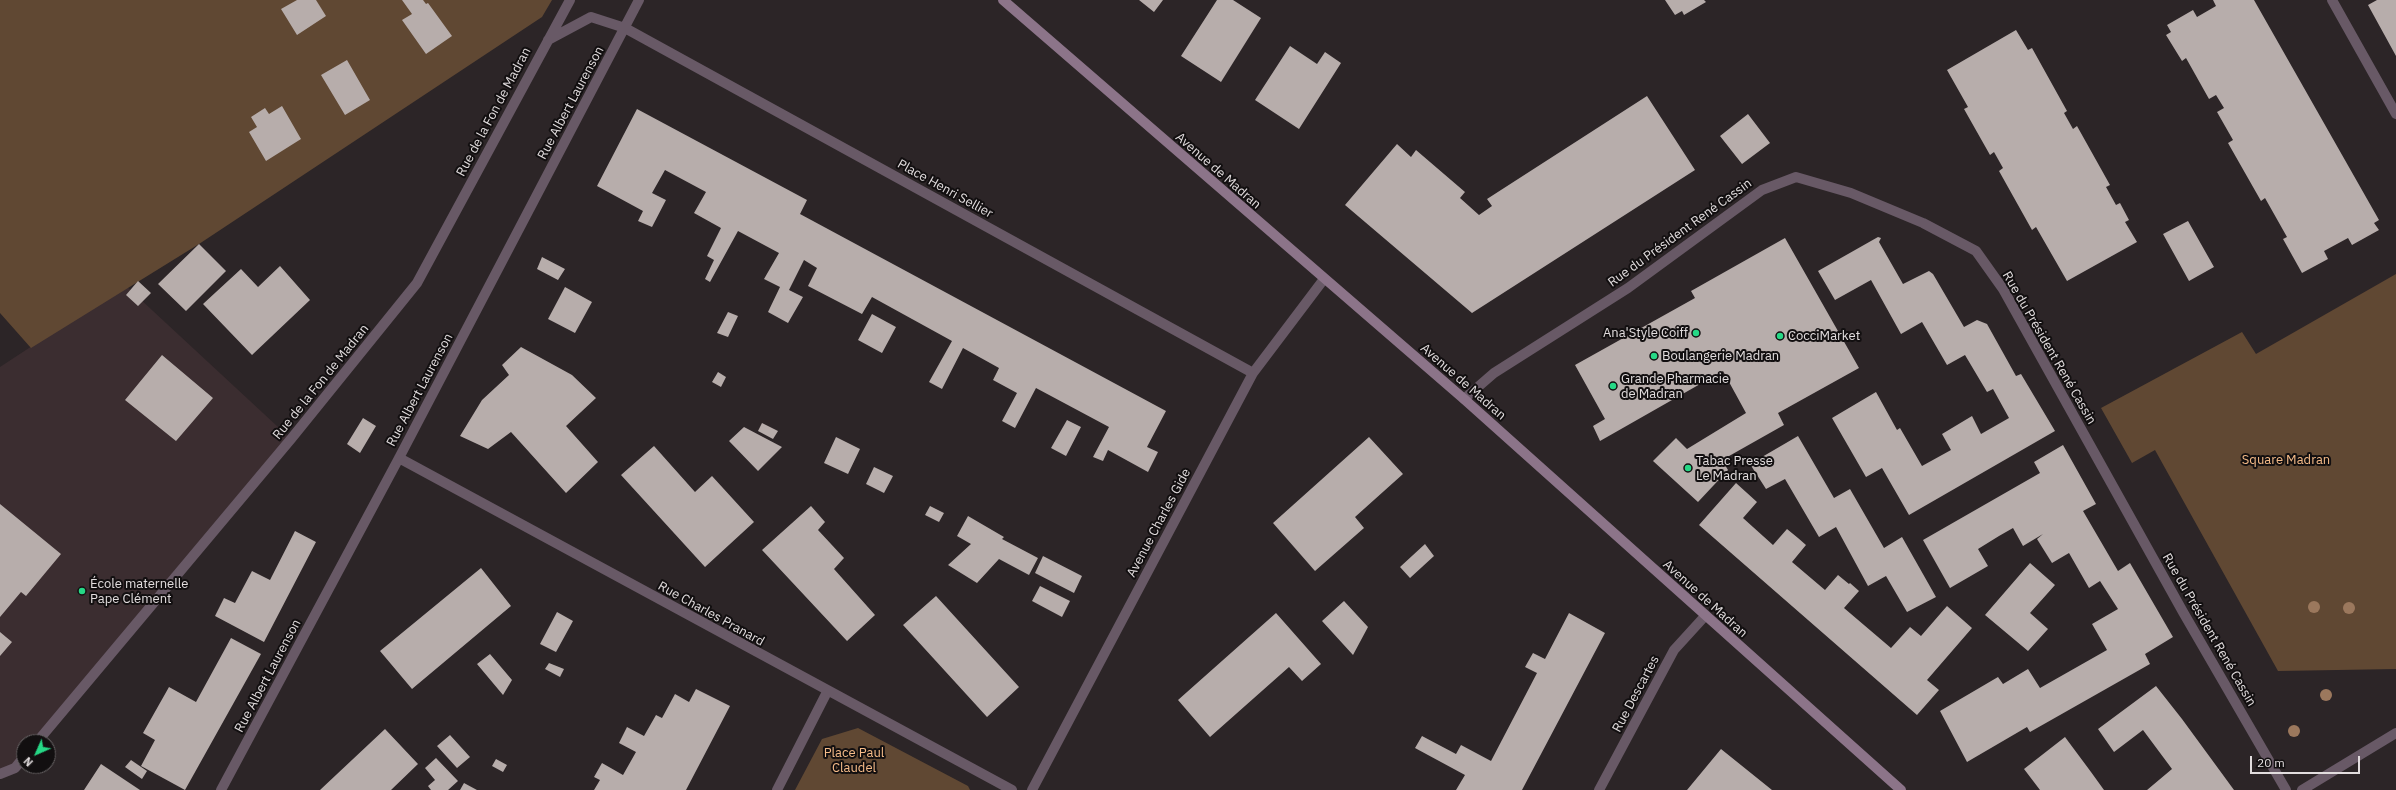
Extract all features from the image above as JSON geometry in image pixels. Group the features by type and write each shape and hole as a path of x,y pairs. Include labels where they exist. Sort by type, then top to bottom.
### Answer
{"main road":[{"name":"Avenue de Madran","path":"1003,0 1464,399 1901,790"}],"street":[{"name":"Rue de la Fon de Madran","path":"44,734 291,439 417,283 570,0"},
{"name":"Rue Albert Laurenson","path":"221,790 399,458 639,0"},
{"path":"2332,0 2396,114"},
{"name":"Place Henri Sellier","path":"548,40 591,17 625,28 1253,373"},
{"name":"Rue du Président René Cassin","path":"1464,399 1494,372 1628,288 1762,190 1796,177 1851,193 1923,223 1976,251 2003,289 2183,612 2286,790"},
{"name":"Avenue Charles Gide","path":"1032,790 1253,373 1324,279"},
{"name":"Rue Charles Pranard","path":"399,458 827,692 1012,790"},
{"name":"Rue Descartes","path":"1598,790 1674,650 1705,616"},
{"path":"777,790 827,692"},
{"path":"2302,790 2396,733"},
{"path":"0,774 16,767"}],"shaded area":[{"name":"École maternelle Pape Clément","path":"125,285 291,439 44,734 16,734 16,763 0,774 0,367"}],"green space":[{"path":"0,0 552,0 542,17 199,244 31,348 0,313"},
{"name":"Square Madran","path":"2396,274 2396,669 2278,671 2155,450 2132,463 2101,408 2242,332 2256,354"},
{"name":"Place Paul Claudel","path":"858,728 968,786 970,790 795,790 822,739"}],"building":[{"path":"297,0 316,0 326,16 297,35 281,9"},
{"path":"402,0 423,0 426,4 428,3 452,36 426,54 402,20 412,14"},
{"path":"1139,0 1163,0 1154,12"},
{"path":"1217,0 1233,0 1261,18 1221,82 1181,56"},
{"path":"1665,0 1704,0 1706,2 1684,15 1682,11 1675,15"},
{"path":"2213,0 2254,0 2379,220 2374,223 2379,230 2352,245 2348,238 2324,251 2328,259 2302,273 2283,239 2287,237 2265,198 2261,201 2228,143 2233,140 2217,112 2224,108 2216,95 2209,99 2186,58 2182,61 2166,35 2171,32 2167,25 2193,10 2197,17 2216,6"},
{"path":"2377,0 2396,0 2396,56 2368,5"},
{"path":"2016,30 2028,50 2032,48 2067,111 2064,113 2073,129 2077,126 2110,185 2106,187 2116,205 2120,203 2129,220 2125,222 2137,242 2067,281 2036,227 2032,230 1999,171 2003,168 1994,152 1990,155 1964,109 1968,107 1947,70"},
{"path":"1290,46 1317,64 1325,52 1341,63 1299,129 1255,100"},
{"path":"347,60 370,100 345,115 321,75"},
{"path":"1647,96 1695,170 1472,313 1345,205 1397,144 1411,157 1416,150 1465,192 1460,198 1479,215 1492,206 1487,199"},
{"path":"282,106 301,139 266,161 249,132 257,127 251,117 265,108 269,114"},
{"path":"637,109 807,200 800,214 1166,411 1147,447 1158,452 1148,472 1108,450 1103,461 1093,457 1109,427 1036,388 1015,428 1002,421 1017,393 993,380 999,368 963,348 942,389 929,382 952,341 872,297 862,314 808,286 817,268 804,260 789,290 803,297 788,323 768,312 780,287 764,279 779,253 738,231 710,282 705,279 714,260 707,256 721,228 694,213 706,192 665,170 652,193 666,200 652,227 638,221 643,211 597,186"},
{"path":"1748,114 1770,143 1742,164 1720,136"},
{"path":"2188,221 2214,267 2189,281 2163,234"},
{"path":"1878,237 1881,238 1879,242 1903,284 1929,271 1933,274 1964,327 1977,320 1987,324 2016,376 2021,374 2055,431 1909,515 1882,468 1866,477 1832,418 1876,392 1897,430 1900,428 1922,466 1951,450 1942,434 1972,416 1981,434 2009,418 1993,389 1987,392 1965,355 1947,365 1922,322 1901,334 1871,280 1835,300 1818,271"},
{"path":"1785,238 1859,368 1778,413 1784,425 1722,460 1728,470 1698,502 1653,461 1676,438 1687,449 1746,413 1723,371 1600,441 1593,426 1605,419 1575,365 1695,298 1691,291"},
{"path":"199,244 226,271 186,311 158,284"},
{"path":"542,257 565,269 558,280 537,269"},
{"path":"280,266 310,300 252,355 203,304 241,269 258,287"},
{"path":"138,281 151,293 138,306 126,295"},
{"path":"565,287 592,302 575,333 548,319"},
{"path":"728,312 738,316 728,337 717,333"},
{"path":"872,314 896,327 882,353 858,340"},
{"path":"521,347 572,375 596,398 566,426 598,462 566,493 511,432 488,449 460,436 482,400 509,375 502,365"},
{"path":"162,355 213,398 176,441 125,400"},
{"path":"718,372 726,377 721,387 712,382"},
{"path":"363,418 376,426 360,453 347,444"},
{"path":"1067,420 1081,427 1066,456 1051,448"},
{"path":"762,423 778,431 773,439 758,431"},
{"path":"744,427 782,447 758,471 729,441"},
{"path":"1798,436 1834,498 1850,489 1884,548 1902,537 1936,597 1907,612 1886,576 1868,586 1836,527 1819,537 1785,479 1766,489 1750,464"},
{"path":"836,437 860,449 848,474 824,463"},
{"path":"1369,437 1403,474 1355,517 1364,528 1315,571 1273,523"},
{"path":"2063,445 2096,504 2083,511 2118,571 2130,563 2173,637 2145,654 2150,664 2030,732 2027,727 1967,762 1940,711 1998,677 2003,684 2028,669 2040,688 2107,650 2092,624 2118,609 2100,581 2089,588 2069,553 2052,563 2037,539 2043,534 2023,546 2013,528 1999,536 1978,549 1988,566 1950,588 1923,540 2040,473 2034,462"},
{"path":"654,446 695,492 712,476 754,522 705,567 621,475"},
{"path":"874,467 893,476 884,493 866,484"},
{"path":"1736,483 1757,502 1743,518 1773,545 1787,529 1806,545 1792,562 1825,590 1838,575 1849,584 1850,583 1859,591 1844,608 1891,648 1910,627 1921,636 1947,606 1972,628 1927,680 1939,690 1917,715 1699,525"},
{"path":"0,504 61,554 26,596 21,592 0,617"},
{"path":"811,506 825,522 818,530 844,558 834,569 875,615 847,641 762,550"},
{"path":"930,506 944,513 939,522 925,515"},
{"path":"968,516 1004,537 1002,539 1038,558 1029,575 999,559 977,583 948,565 971,544 957,536"},
{"path":"295,531 316,542 264,642 215,616 224,598 235,603 252,571 270,580"},
{"path":"1425,544 1434,556 1410,578 1400,567"},
{"path":"1043,556 1082,576 1074,593 1035,573"},
{"path":"2030,563 2055,585 2030,613 2048,629 2028,651 1985,615"},
{"path":"481,568 511,606 412,689 380,651"},
{"path":"1040,586 1070,601 1062,617 1032,601"},
{"path":"936,596 1019,687 987,717 903,625"},
{"path":"1344,601 1368,627 1353,655 1322,621"},
{"path":"557,612 573,621 556,652 540,644"},
{"path":"1276,613 1321,664 1302,681 1289,667 1210,737 1178,700"},
{"path":"1569,613 1605,633 1522,790 1456,790 1465,775 1415,748 1422,736 1456,754 1461,745 1491,761 1537,673 1525,667 1533,653 1545,659"},
{"path":"0,632 12,642 0,656"},
{"path":"231,638 261,654 185,790 141,766 155,740 143,733 169,687 196,702"},
{"path":"490,654 512,680 503,695 477,664"},
{"path":"549,663 564,669 560,677 545,669"},
{"path":"2156,686 2234,790 2147,790 2172,769 2143,730 2114,752 2098,729"},
{"path":"696,689 730,706 686,790 594,790 600,780 594,777 602,763 623,775 636,752 619,743 627,727 644,736 656,715 662,718 675,694 689,702"},
{"path":"385,729 418,764 391,790 320,790"},
{"path":"450,735 470,757 457,768 437,746"},
{"path":"2065,737 2104,790 2040,790 2024,769"},
{"path":"1721,749 1772,790 1687,790"},
{"path":"436,758 458,781 448,790 431,790 428,786 435,780 425,768"},
{"path":"496,759 507,765 503,772 492,766"},
{"path":"131,760 147,771 142,779 125,767"},
{"path":"101,764 140,790 84,790"},
{"path":"464,783 477,790 460,790"}],"place":[{"name":"Ana'Style Coiff","path":"1696,333"},
{"name":"CocciMarket","path":"1780,336"},
{"name":"Boulangerie Madran","path":"1654,356"},
{"name":"Grande Pharmacie de Madran","path":"1613,386"},
{"name":"Tabac Presse Le Madran","path":"1688,468"},
{"name":"École maternelle Pape Clément","path":"82,591"}]}
